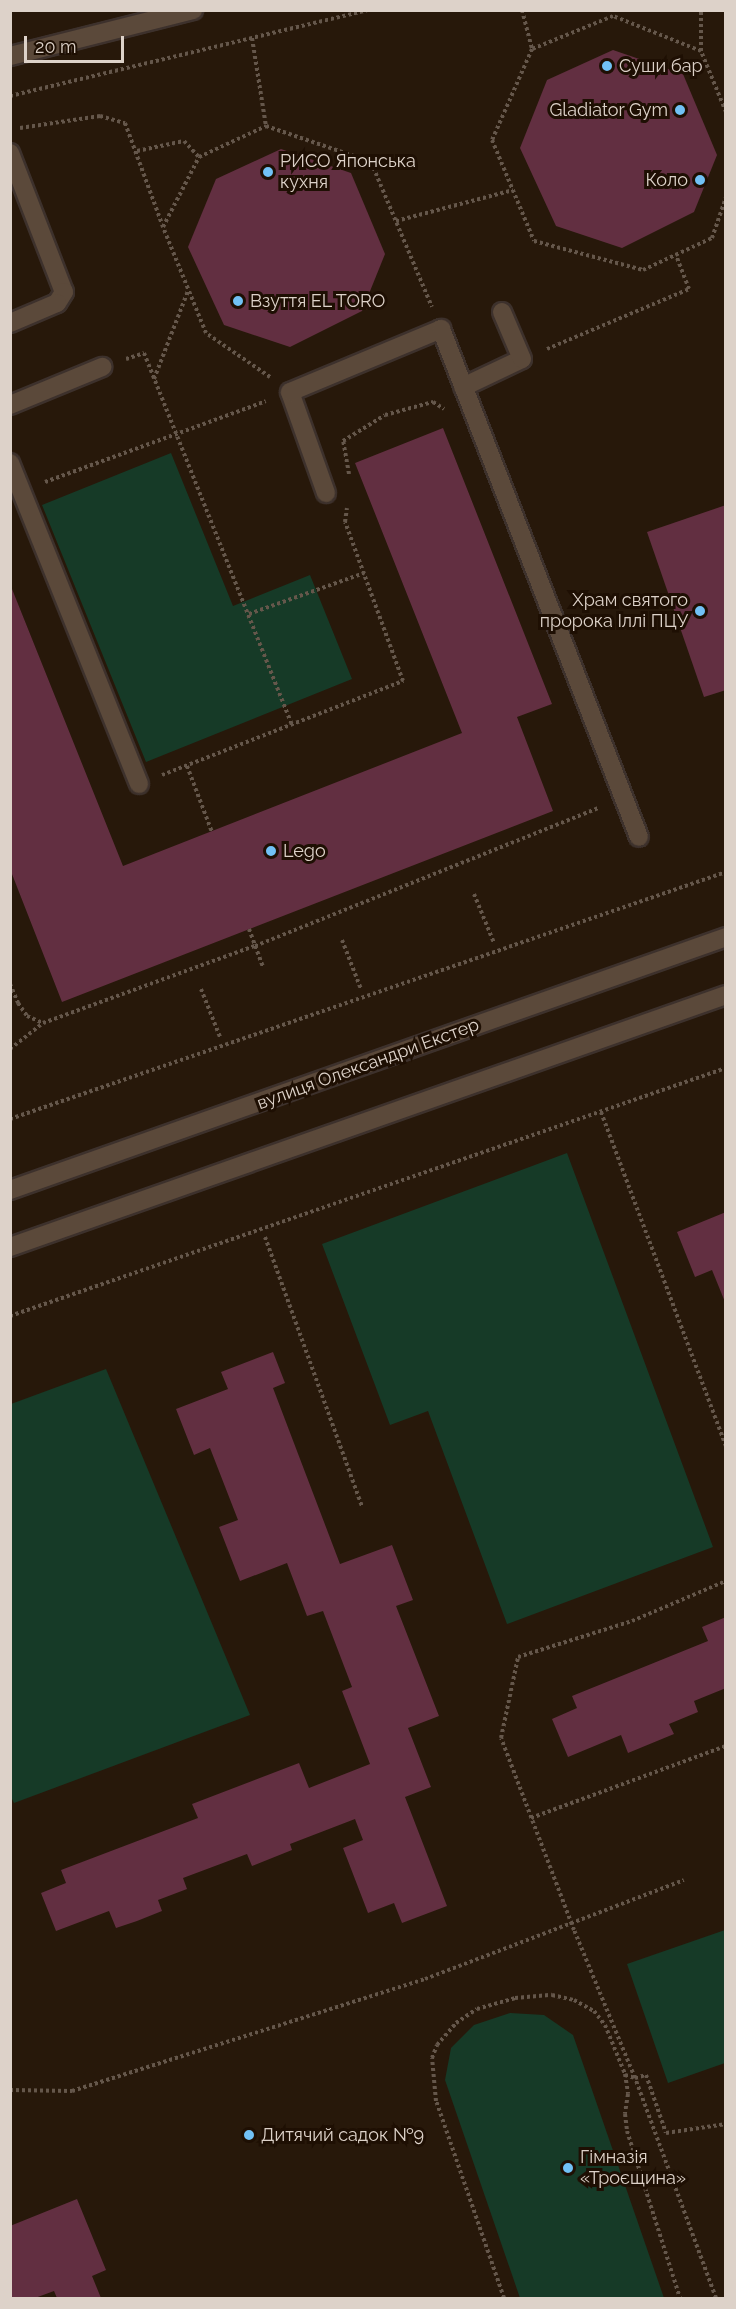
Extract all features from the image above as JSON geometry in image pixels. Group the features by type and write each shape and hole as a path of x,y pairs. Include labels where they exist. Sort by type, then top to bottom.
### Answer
{"street":[{"path":"10,56 194,10"},
{"path":"10,153 64,292 57,303 10,323"},
{"path":"463,387 522,359 502,312"},
{"path":"326,494 290,392 441,329 639,837"},
{"path":"10,405 102,367"},
{"path":"10,463 139,784"},
{"name":"вулиця Олександри Екстер","path":"10,1190 726,937"},
{"path":"10,1247 726,995"}],"path":[{"path":"10,96 367,10"},
{"path":"522,10 532,49 492,140 534,241 643,270 712,238 726,197"},
{"path":"701,10 701,51 726,112"},
{"path":"532,49 613,13 701,51"},
{"path":"252,38 266,126"},
{"path":"10,130 100,116 125,123 163,227 206,333 290,392"},
{"path":"163,227 199,157 266,126 371,162 441,329"},
{"path":"137,152 184,141 199,157"},
{"path":"396,220 513,190"},
{"path":"522,359 689,289 676,255"},
{"path":"154,380 189,290"},
{"path":"102,367 144,353 174,435 249,614 292,725"},
{"path":"22,490 290,392"},
{"path":"351,483 343,441 385,415 433,402 448,412"},
{"path":"212,832 187,766 403,681 345,522 348,502"},
{"path":"249,614 364,573"},
{"path":"10,1049 43,1023 255,946 624,798"},
{"path":"10,1119 726,872"},
{"path":"474,894 494,943"},
{"path":"249,929 263,967"},
{"path":"342,940 361,989"},
{"path":"10,984 18,1004 27,1016 43,1023"},
{"path":"201,989 220,1037"},
{"path":"10,1316 726,1068"},
{"path":"601,1112 726,1447"},
{"path":"265,1237 362,1506"},
{"path":"716,2298 635,2078 572,1924 501,1738 518,1657 632,1622 726,1581"},
{"path":"531,1818 726,1746"},
{"path":"10,2090 72,2091 425,1979 684,1880"},
{"path":"504,2298 436,2101 432,2058 437,2045 456,2023 477,2009 515,1998 552,1995 574,2000 594,2011 605,2025 625,2074 628,2094 625,2115 627,2131 680,2298"},
{"path":"625,2074 635,2078 646,2075 666,2133 726,2124"}],"green space":[{"path":"171,453 233,606 310,575 352,679 146,762 42,505"},
{"path":"567,1153 713,1547 507,1624 428,1411 390,1425 322,1244"},
{"path":"106,1369 250,1715 14,1803 10,1795 11,1404"},
{"path":"725,1930 725,2063 668,2083 627,1964"},
{"path":"510,2013 544,2015 573,2035 664,2298 520,2298 445,2080 451,2048 474,2025"}],"building":[{"path":"613,50 683,74 717,155 694,212 622,248 556,226 520,148 547,80"},
{"path":"281,149 351,173 385,254 362,311 290,347 224,325 188,247 216,179"},
{"path":"443,428 552,704 517,717 553,811 62,1002 10,869 10,584 123,866 462,733 355,463"},
{"name":"Храм святого пророка Іллі ПЦУ","path":"726,505 726,690 704,697 647,532"},
{"path":"726,1212 725,1302 712,1270 695,1277 677,1232"},
{"path":"273,1352 285,1383 273,1388 340,1564 392,1545 413,1600 396,1606 439,1716 408,1728 431,1787 405,1797 447,1906 402,1923 394,1903 368,1913 343,1848 363,1840 355,1819 290,1844 292,1850 252,1866 247,1854 183,1878 187,1889 158,1900 162,1911 137,1921 116,1928 109,1911 56,1931 41,1893 66,1883 61,1870 198,1818 192,1804 299,1763 309,1788 370,1764 342,1691 352,1687 323,1611 307,1616 287,1563 240,1581 219,1527 238,1520 210,1448 194,1455 176,1409 228,1389 221,1372"},
{"path":"726,1617 726,1688 694,1701 698,1712 669,1724 674,1734 628,1753 621,1735 568,1757 552,1719 577,1708 572,1696 708,1641 702,1627"},
{"path":"77,2199 106,2270 92,2276 101,2298 57,2298 54,2291 35,2298 10,2298 10,2226"}],"place":[{"name":"Суши бар","path":"607,66"},
{"name":"Gladiator Gym","path":"680,110"},
{"name":"РИСО Японська кухня","path":"268,172"},
{"name":"Коло","path":"700,180"},
{"name":"Взуття EL TORO","path":"238,301"},
{"name":"Храм святого пророка Іллі ПЦУ","path":"700,611"},
{"name":"Lego","path":"271,851"},
{"name":"Дитячий садок №9","path":"249,2135"},
{"name":"Гімназія «Троєщина»","path":"568,2168"}]}
